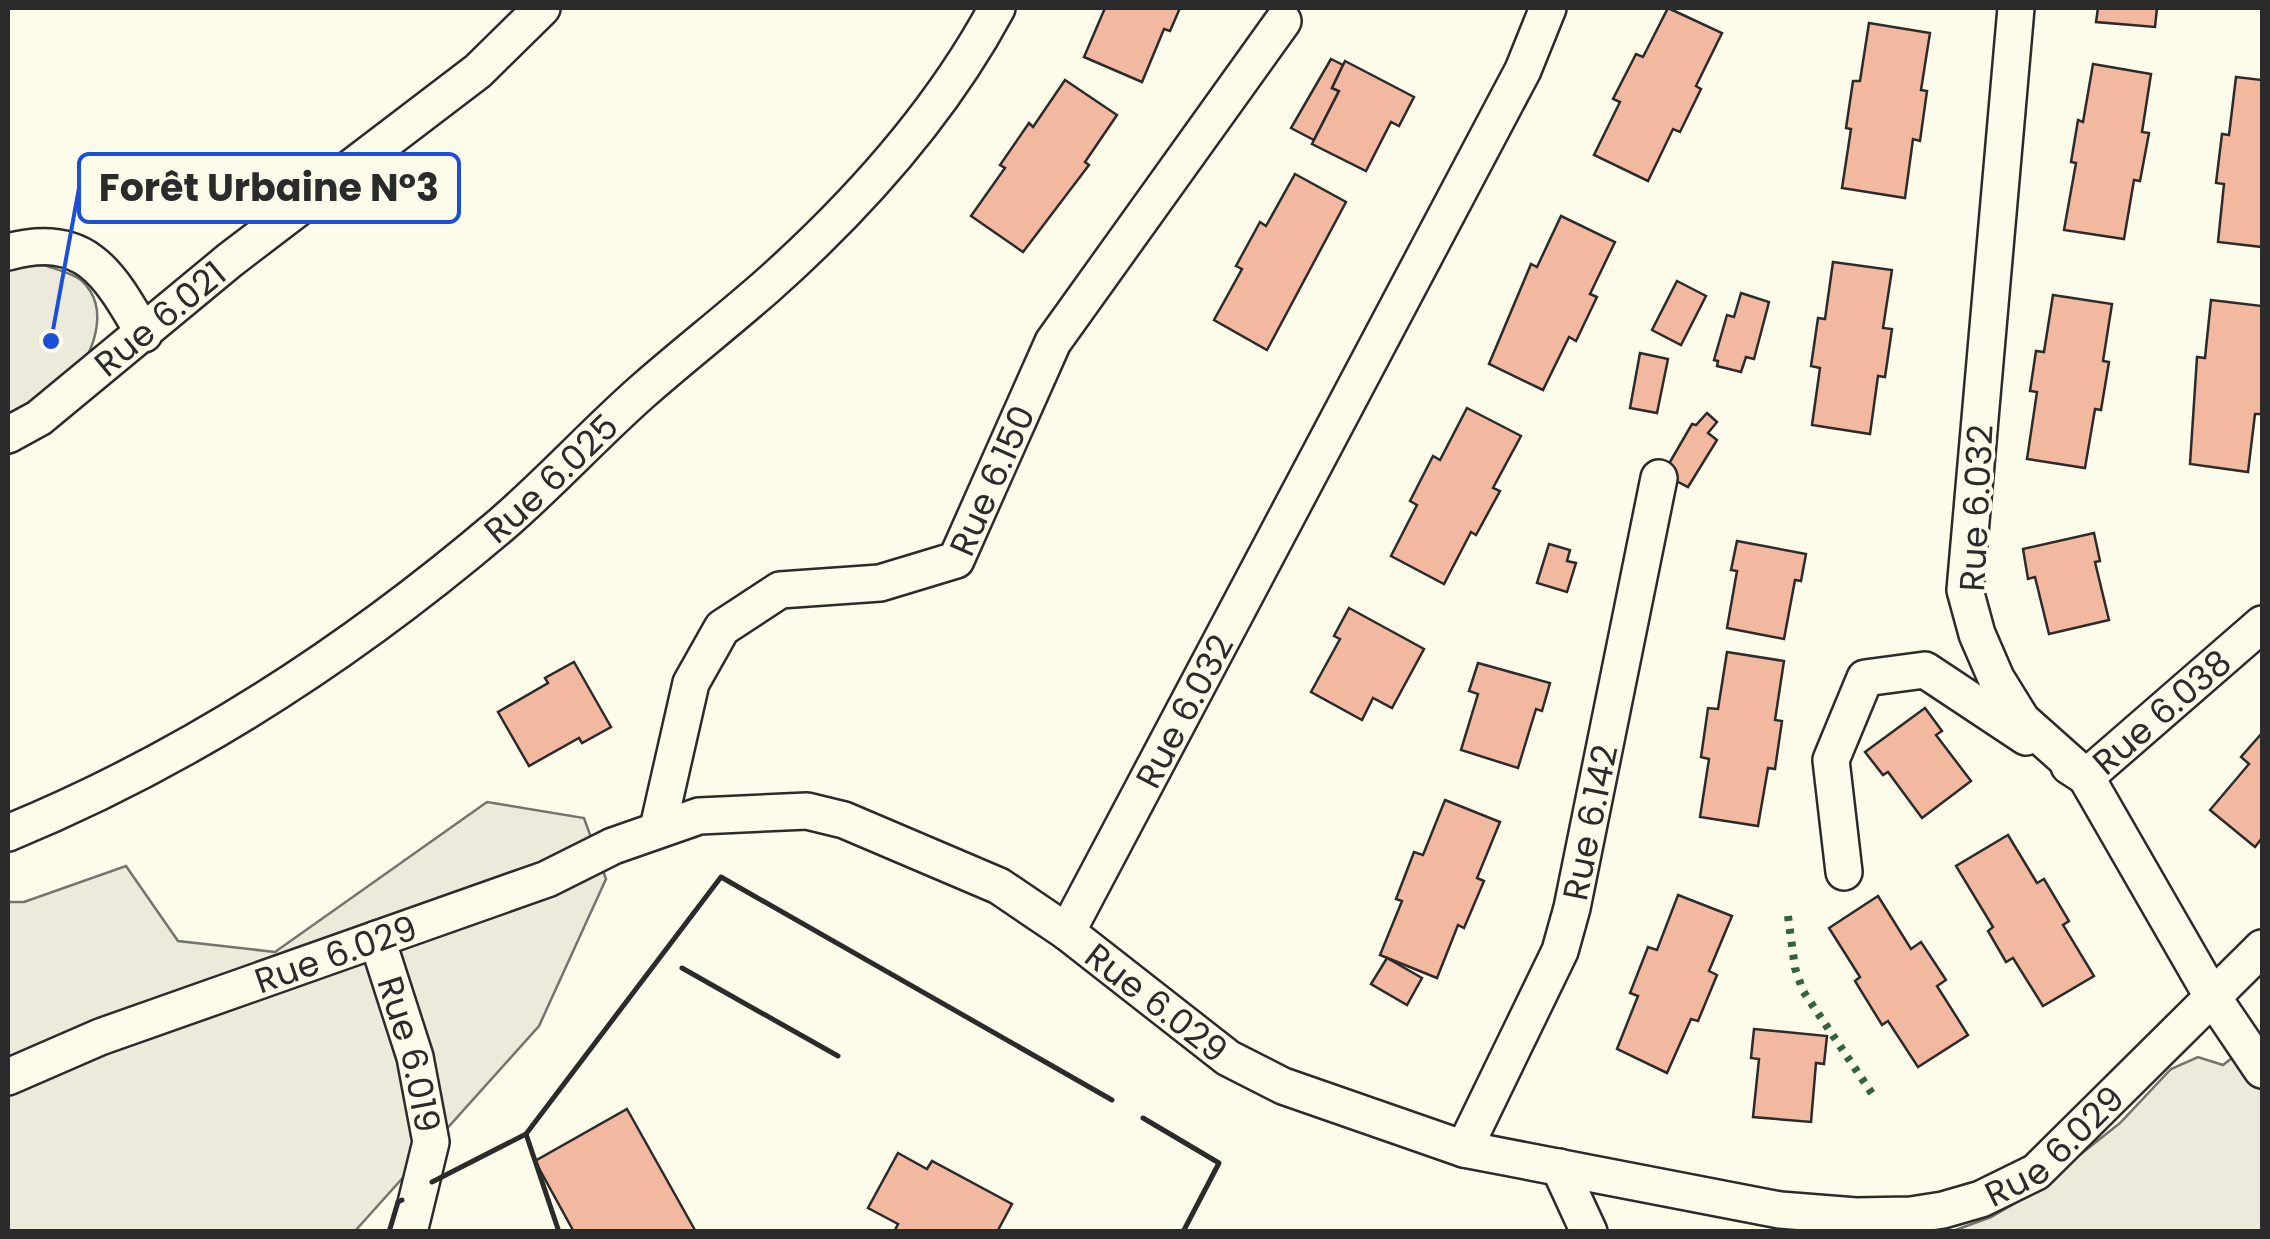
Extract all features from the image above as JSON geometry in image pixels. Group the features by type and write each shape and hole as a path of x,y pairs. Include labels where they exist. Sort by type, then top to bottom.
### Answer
{"street":[{"name":"Rue 6.021","path":"8,435 39,418 230,260 478,71 542,8"},
{"name":"Rue 6.025","path":"8,833 83,802 252,708 366,633 502,524 643,391 768,286 880,174 936,103 997,8"},
{"name":"Rue 6.032","path":"1067,932 1523,70 1548,8"},
{"name":"Rue 6.032","path":"2016,8 1965,590 1977,634 1996,678 2022,720 2086,777 2212,996 2262,1070"},
{"name":"Rue 6.150","path":"658,828 691,682 722,628 780,590 880,583 956,560 1053,342 1282,20"},
{"path":"8,252 54,246 79,252 116,285 144,334"},
{"name":"Rue 6.142","path":"1464,1149 1560,951 1660,478"},
{"name":"Rue 6.038","path":"1844,872 1831,760 1865,678 1925,670 2086,777 2262,624"},
{"name":"Rue 6.029","path":"8,1076 100,1038 547,879 594,854 658,828 699,816 807,810 844,820 999,886 1067,932 1228,1058 1283,1086 1464,1149 1780,1210 1856,1216 1912,1214 1981,1199 2036,1172 2262,948"},
{"name":"Rue 6.019","path":"377,938 415,1057 431,1142 409,1232"},
{"path":"1560,1168 1589,1232"}],"shaded area":[{"path":"44,265 81,280 91,292 96,305 95,334 84,362 66,385 8,424 8,267"},
{"path":"487,802 584,818 606,879 539,1026 355,1231 8,1232 8,902 24,902 126,866 178,941 275,952"},
{"path":"2262,1034 2262,1231 1950,1232 1991,1217 2029,1195 2120,1123 2171,1069 2198,1057 2223,1065"}],"building":[{"path":"1105,8 1180,8 1170,31 1164,29 1142,82 1084,57"},
{"path":"1668,8 1722,33 1696,86 1701,89 1680,132 1673,129 1648,181 1594,155 1620,102 1613,99 1636,54 1643,57"},
{"path":"2098,8 2157,8 2155,27 2096,22"},
{"path":"1869,23 1930,33 1921,90 1927,91 1920,141 1913,139 1905,198 1842,188 1853,81 1860,81"},
{"path":"1331,59 1343,65 1332,88 1339,91 1314,140 1291,128"},
{"path":"1345,61 1414,97 1399,126 1391,122 1366,171 1312,144 1339,91 1332,88"},
{"path":"2093,64 2151,74 2142,132 2149,133 2140,181 2134,180 2124,239 2064,230 2076,163 2071,162 2078,120 2083,122"},
{"path":"2236,77 2262,80 2262,247 2218,242 2224,184 2216,183 2222,134 2229,135"},
{"path":"1065,80 1117,115 1085,162 1089,165 1023,252 971,216 1005,168 1000,165 1029,123 1033,127"},
{"path":"1295,174 1346,202 1267,350 1214,320 1242,269 1236,266 1260,222 1266,226"},
{"path":"1561,216 1615,242 1590,294 1597,297 1576,341 1569,337 1543,390 1489,364 1531,264 1537,267"},
{"path":"1833,262 1892,270 1883,328 1892,329 1885,377 1878,376 1870,434 1812,425 1820,368 1811,366 1818,318 1825,319"},
{"path":"1677,281 1706,296 1681,345 1652,330"},
{"path":"1741,293 1769,302 1754,359 1746,357 1741,372 1717,366 1718,361 1714,360 1727,315 1734,317"},
{"path":"2053,295 2112,304 2103,361 2109,362 2101,410 2095,409 2085,468 2027,459 2037,392 2030,391 2036,351 2044,352"},
{"path":"2211,300 2262,306 2262,414 2255,414 2248,472 2190,464 2197,357 2205,358"},
{"path":"1640,353 1668,359 1657,413 1630,408"},
{"path":"1467,408 1521,436 1493,488 1500,491 1476,535 1471,532 1444,584 1391,556 1417,505 1410,501 1433,456 1440,460"},
{"path":"1707,413 1717,422 1708,433 1717,440 1688,487 1663,474 1692,424 1696,425"},
{"path":"2094,533 2100,561 2095,562 2109,620 2049,634 2035,577 2028,579 2023,549"},
{"path":"1737,541 1806,554 1801,581 1795,580 1784,639 1727,628 1737,571 1731,570"},
{"path":"1549,544 1570,550 1567,561 1576,563 1567,592 1537,583"},
{"path":"1349,608 1424,649 1392,708 1373,698 1362,720 1311,692 1340,639 1334,636"},
{"path":"1727,652 1784,661 1775,720 1782,721 1775,769 1768,768 1758,826 1700,817 1709,759 1701,757 1708,708 1718,709"},
{"path":"574,662 611,727 582,743 579,738 529,766 498,712 548,683 545,678"},
{"path":"1478,663 1550,683 1542,711 1536,709 1518,768 1461,750 1478,694 1469,691"},
{"path":"1925,708 1942,731 1936,735 1971,781 1922,818 1888,772 1883,775 1865,752"},
{"path":"2262,733 2262,838 2255,847 2210,810 2249,764 2241,757"},
{"path":"1445,800 1500,822 1477,878 1484,881 1464,928 1458,925 1437,978 1380,955 1402,901 1396,899 1414,852 1423,855"},
{"path":"2008,835 2037,883 2044,879 2069,921 2063,925 2094,976 2043,1006 2013,958 2006,962 1988,931 1993,927 1956,866"},
{"path":"1678,895 1732,916 1709,971 1717,975 1698,1021 1691,1019 1667,1073 1617,1049 1638,996 1630,993 1648,947 1657,950"},
{"path":"1878,896 1911,949 1921,942 1946,980 1937,986 1968,1035 1918,1067 1888,1021 1882,1025 1855,981 1860,977 1829,928"},
{"path":"1387,958 1422,978 1407,1005 1371,984"},
{"path":"1754,1029 1827,1036 1824,1064 1816,1063 1811,1122 1753,1117 1759,1059 1751,1058"},
{"path":"627,1109 696,1232 574,1232 535,1161"},
{"path":"898,1153 927,1169 932,1161 1012,1204 997,1232 894,1232 898,1224 868,1208"}],"hedge":[{"path":"1788,916 1795,968 1803,991 1873,1095"}],"wall":[{"path":"432,1182 526,1134 721,877 1112,1100"},
{"path":"682,968 838,1056"},
{"path":"1143,1118 1219,1163 1183,1232"},
{"path":"526,1134 559,1232"},
{"path":"389,1232 402,1200"}],"place":[{"name":"Forêt Urbaine N°3","path":"51,341"}]}
